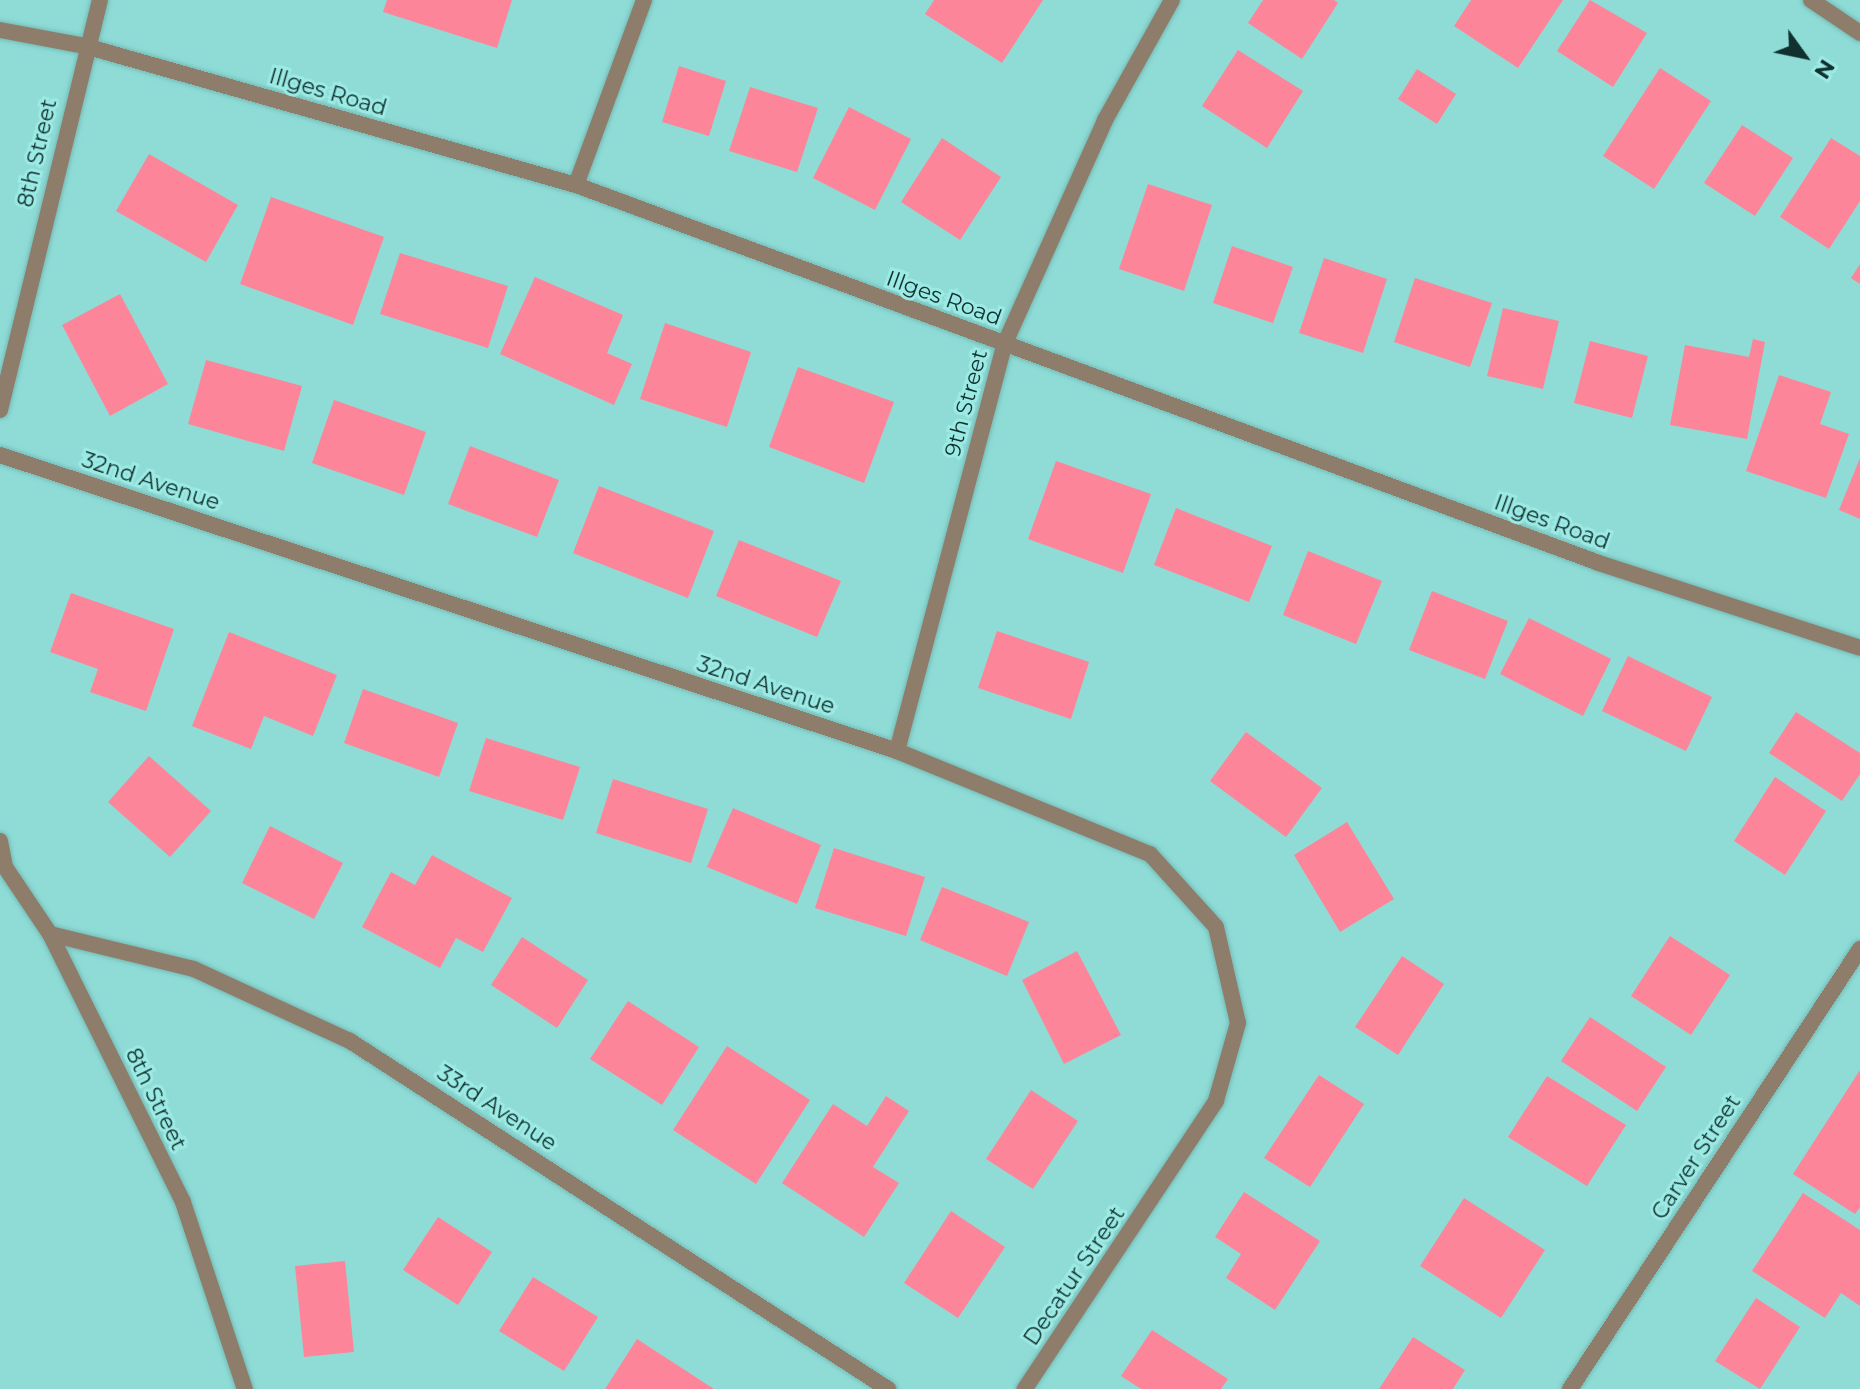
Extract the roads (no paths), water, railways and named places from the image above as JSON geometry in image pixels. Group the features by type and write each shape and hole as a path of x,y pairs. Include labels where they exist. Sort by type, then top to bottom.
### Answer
{"street":[{"name":"8th Street","path":"0,410 85,46 100,0"},
{"path":"576,185 644,0"},
{"name":"9th Street","path":"897,751 1005,343 1105,120 1172,0"},
{"path":"1811,0 1860,33"},
{"name":"Illges Road","path":"0,30 85,46 576,185 1599,563 1860,648"},
{"name":"32nd Avenue","path":"0,455 897,751 1150,854 1216,927 1238,1023 1216,1101 1160,1187"},
{"name":"8th Street","path":"0,841 5,867 50,934 183,1202 245,1389"},
{"name":"33rd Avenue","path":"50,934 194,969 350,1041 888,1389"},
{"name":"Carver Street","path":"1570,1389 1860,949"},
{"name":"Decatur Street","path":"1025,1389 1160,1187"}]}
